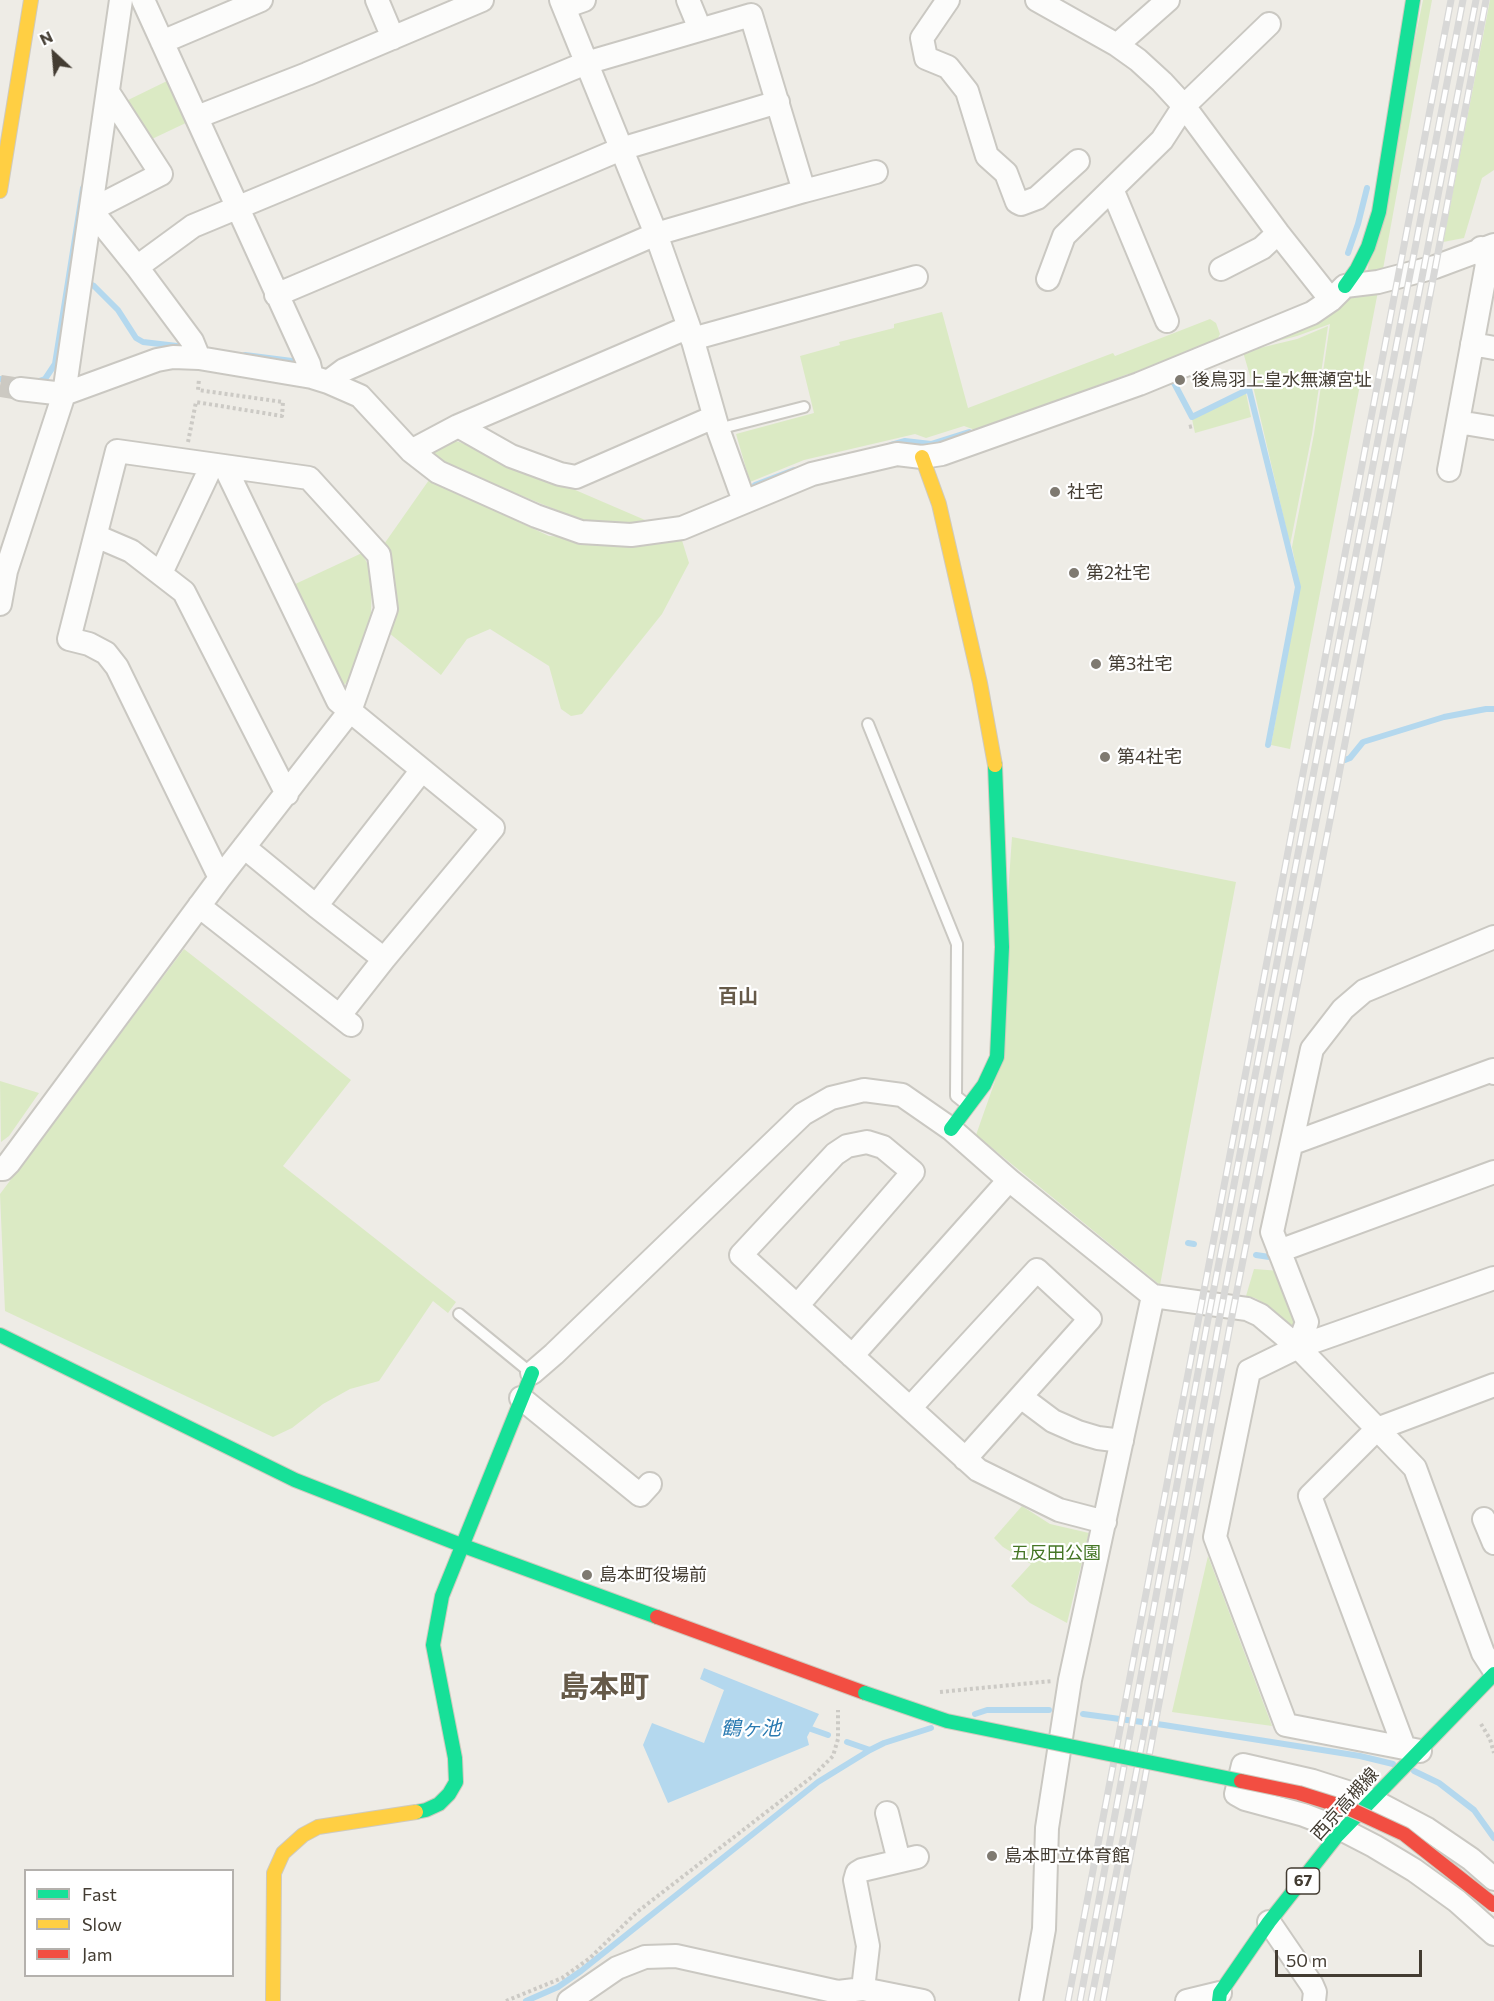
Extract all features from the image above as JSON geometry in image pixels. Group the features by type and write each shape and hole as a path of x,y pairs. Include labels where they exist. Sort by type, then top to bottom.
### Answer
{"main road":[{"path":"0,191 32,0"},
{"path":"1338,293 1357,269 1368,247 1379,212 1413,0"},
{"path":"922,457 942,514 981,683 997,773 1002,947 997,1057 984,1085 951,1129"},
{"path":"0,1335 295,1480 461,1545 865,1693 947,1721 1299,1793 1350,1809 1404,1834 1494,1905"},
{"path":"273,2001 274,1874 283,1853 303,1835 318,1827 426,1810 439,1804 450,1794 456,1782 457,1772 435,1663 434,1645 441,1596 532,1373"},
{"name":"西京高槻線","path":"1220,1997 1269,1922 1343,1830 1395,1777 1412,1753 1464,1706 1494,1672"}],"street":[{"path":"0,604 6,571 64,394 121,0"},
{"path":"143,0 276,295 309,364 320,380"},
{"path":"162,42 261,0"},
{"path":"377,0 393,38"},
{"path":"197,117 482,0"},
{"path":"688,0 700,29"},
{"path":"948,0 922,38 926,58 948,67 967,91 987,156 1006,173 1017,202 1021,204 1037,198 1078,161"},
{"path":"1037,0 1117,45 1162,81 1184,106 1278,234 1338,293"},
{"path":"1117,45 1168,0"},
{"path":"570,2 586,63 656,234 690,333 716,423 744,501"},
{"path":"137,267 193,226 586,63 751,15 804,191"},
{"path":"1048,279 1064,236 1162,140 1184,106 1269,24"},
{"path":"91,210 161,174 108,92"},
{"path":"276,295 621,150 777,102"},
{"path":"320,380 656,234 876,172"},
{"path":"1112,189 1167,321"},
{"path":"91,210 192,341 199,358"},
{"path":"1221,269 1262,248 1278,234"},
{"path":"20,388 64,394 157,360 173,357 199,358 320,380 360,396 411,451 438,472 536,516 580,532 631,535 682,528 812,474 897,454 922,457 942,454 1139,384 1312,313 1338,293 1452,262 1487,246 1483,346 1458,422 1449,470"},
{"path":"411,451 458,426 690,333 916,277"},
{"path":"1458,422 1494,428"},
{"path":"458,426 511,456 560,474 576,477 716,423"},
{"path":"0,1169 9,1163 220,878 350,711 386,609 379,555 309,478 117,451 69,639 89,644 106,653 117,667 220,878"},
{"path":"161,573 219,466"},
{"path":"199,906 345,1020 384,958 493,828 338,701 219,466"},
{"path":"96,536 131,551 184,592 287,794"},
{"path":"316,906 422,770"},
{"path":"244,847 384,958"},
{"path":"1298,1347 1307,1322 1272,1232 1312,1049 1343,1009 1364,991 1494,937"},
{"path":"1293,1143 1493,1070 1494,1072"},
{"path":"532,1373 803,1114 831,1098 864,1090 902,1095 951,1129 1009,1180 1153,1296 1247,1309 1260,1315 1298,1347 1415,1468 1483,1653 1494,1672"},
{"path":"797,1306 913,1172 883,1147 867,1142 847,1146 835,1154 741,1255 797,1306 852,1356 910,1408 965,1459 978,1470 1059,1510 1104,1522"},
{"path":"1279,1251 1494,1172"},
{"path":"852,1356 1009,1180"},
{"path":"910,1408 1037,1270 1090,1319 965,1459"},
{"path":"1412,1753 1286,1725 1215,1537 1249,1371 1298,1347 1494,1278"},
{"path":"1031,2001 1044,1929 1047,1828 1070,1680 1153,1296"},
{"path":"1412,1753 1310,1496 1377,1429 1494,1385"},
{"path":"1021,1397 1046,1416 1078,1432 1098,1438 1122,1441"},
{"path":"521,1398 640,1496"},
{"path":"1484,1520 1494,1543"},
{"path":"1494,1879 1471,1859 1427,1829 1372,1800 1313,1780 1243,1765 1236,1794 1245,1799 1304,1815 1343,1830 1414,1870 1457,1901 1494,1934"},
{"path":"863,1989 868,1946 855,1880 857,1874 862,1870 908,1859 886,1813"},
{"path":"1269,1922 1312,1985 1315,1992 1314,2001"},
{"path":"569,2001 617,1968 645,1957 676,1956 838,1992 863,1989 923,2001"},
{"path":"1187,2001 1220,1997"}],"lane":[{"path":"716,423 804,406"},
{"path":"868,724 957,944 956,1096 968,1107"},
{"path":"459,1314 532,1373"}],"path":[{"path":"184,461 196,402 282,416 283,402 198,390 199,379 209,380"},
{"path":"506,2001 562,1978 590,1958 636,1912 813,1776 833,1756 838,1739 838,1703"},
{"path":"1464,1706 1491,1739 1494,1753"}],"green space":[{"path":"1423,0 1432,0 1383,269 1367,272"},
{"path":"1490,0 1494,0 1494,170 1482,178 1464,238 1443,242"},
{"path":"167,81 190,121 152,139 124,102"},
{"path":"1379,286 1290,749 1271,745 1300,587 1292,547 1314,434 1330,324 1297,336 1248,349 1351,291"},
{"path":"942,312 968,408 1113,353 1115,356 1210,319 1216,323 1220,334 1217,340 978,431 964,426 926,438 915,434 804,460 750,482 736,434 814,413 800,356 840,345 839,342 894,328 894,324"},
{"path":"1328,326 1312,434 1290,545 1243,352 1297,339"},
{"path":"1246,393 1251,417 1195,433 1192,419"},
{"path":"453,440 480,449 652,523 623,526 586,522 446,465 429,450"},
{"path":"429,480 549,536 579,538 680,534 689,563 662,614 582,714 571,716 561,709 549,666 490,629 467,639 441,675 389,633 382,547"},
{"path":"362,553 372,573 371,615 360,655 347,682 344,685 338,685 291,586"},
{"path":"1012,837 1236,882 1160,1285 976,1135 995,1081"},
{"path":"184,949 351,1080 283,1166 456,1302 448,1313 433,1301 379,1381 350,1389 323,1404 292,1428 273,1437 5,1311 0,1194"},
{"path":"0,1081 39,1093 9,1136 1,1142"},
{"path":"1254,1269 1281,1271 1298,1315 1295,1325 1289,1328 1265,1304 1246,1296"},
{"name":"五反田公園","path":"1022,1506 1050,1524 1089,1533 1067,1623 1030,1603 1011,1586 1031,1564 1003,1547 994,1538"},
{"path":"1208,1556 1272,1726 1172,1712"}],"water":[{"name":"鶴ヶ池","path":"704,1668 819,1714 807,1737 809,1745 668,1803 643,1745 652,1723 704,1743 724,1690 700,1679"}],"waterway":[{"path":"36,382 45,379 55,364 83,188"},
{"path":"1348,253 1367,188"},
{"path":"86,282 94,286 118,310 136,338 143,342 177,346"},
{"path":"245,355 292,361"},
{"path":"0,379 20,382"},
{"path":"1167,383 1173,381 1192,417 1249,389 1298,587 1268,745"},
{"path":"891,445 905,441 931,444 969,432"},
{"path":"755,485 794,470"},
{"path":"1345,760 1350,758 1363,742 1444,717 1494,709"},
{"path":"1188,1243 1194,1244"},
{"path":"1256,1255 1276,1258"},
{"path":"975,1714 987,1710 1049,1710"},
{"path":"1083,1714 1360,1756 1393,1764"},
{"path":"847,1742 870,1750 884,1743 931,1728"},
{"path":"811,1729 828,1735"},
{"path":"526,2001 558,1987 581,1971 818,1782 870,1750"},
{"path":"1414,1771 1439,1783 1474,1810 1494,1838"}],"tunnel":[{"path":"0,386 20,389"}],"railway":[{"path":"1068,2001 1451,0"},
{"path":"1080,2001 1208,1319 1463,0"},
{"path":"1091,2001 1144,1733 1219,1321 1476,0"},
{"path":"1103,2001 1230,1326 1337,785 1486,0"}],"traffic: fast":[{"path":"1345,286 1368,247 1379,212 1413,0"},
{"path":"951,1129 984,1085 997,1057 1002,947 995,765"},
{"path":"0,1335 295,1480 461,1545 657,1617"},
{"path":"416,1812 439,1804 456,1782 455,1758 433,1645 442,1596 532,1373"},
{"path":"1219,2001 1220,1993 1269,1922 1336,1837 1494,1674"},
{"path":"865,1693 947,1721 1241,1781"}],"traffic: slow":[{"path":"0,191 31,0"},
{"path":"922,457 939,504 980,683 995,765"},
{"path":"273,2001 274,1873 283,1853 303,1835 318,1827 416,1812"}],"traffic: jam":[{"path":"657,1617 865,1693"},
{"path":"1241,1781 1299,1793 1350,1809 1404,1834 1494,1905"}],"place":[{"name":"後鳥羽上皇水無瀬宮址","path":"1180,380"},
{"name":"社宅","path":"1055,492"},
{"name":"第2社宅","path":"1074,573"},
{"name":"第3社宅","path":"1096,664"},
{"name":"第4社宅","path":"1105,757"},
{"name":"島本町役場前","path":"587,1575"},
{"name":"島本町立体育館","path":"992,1856"}],"district":[{"name":"百山","path":"738,996"},
{"name":"島本町","path":"604,1687"}]}
